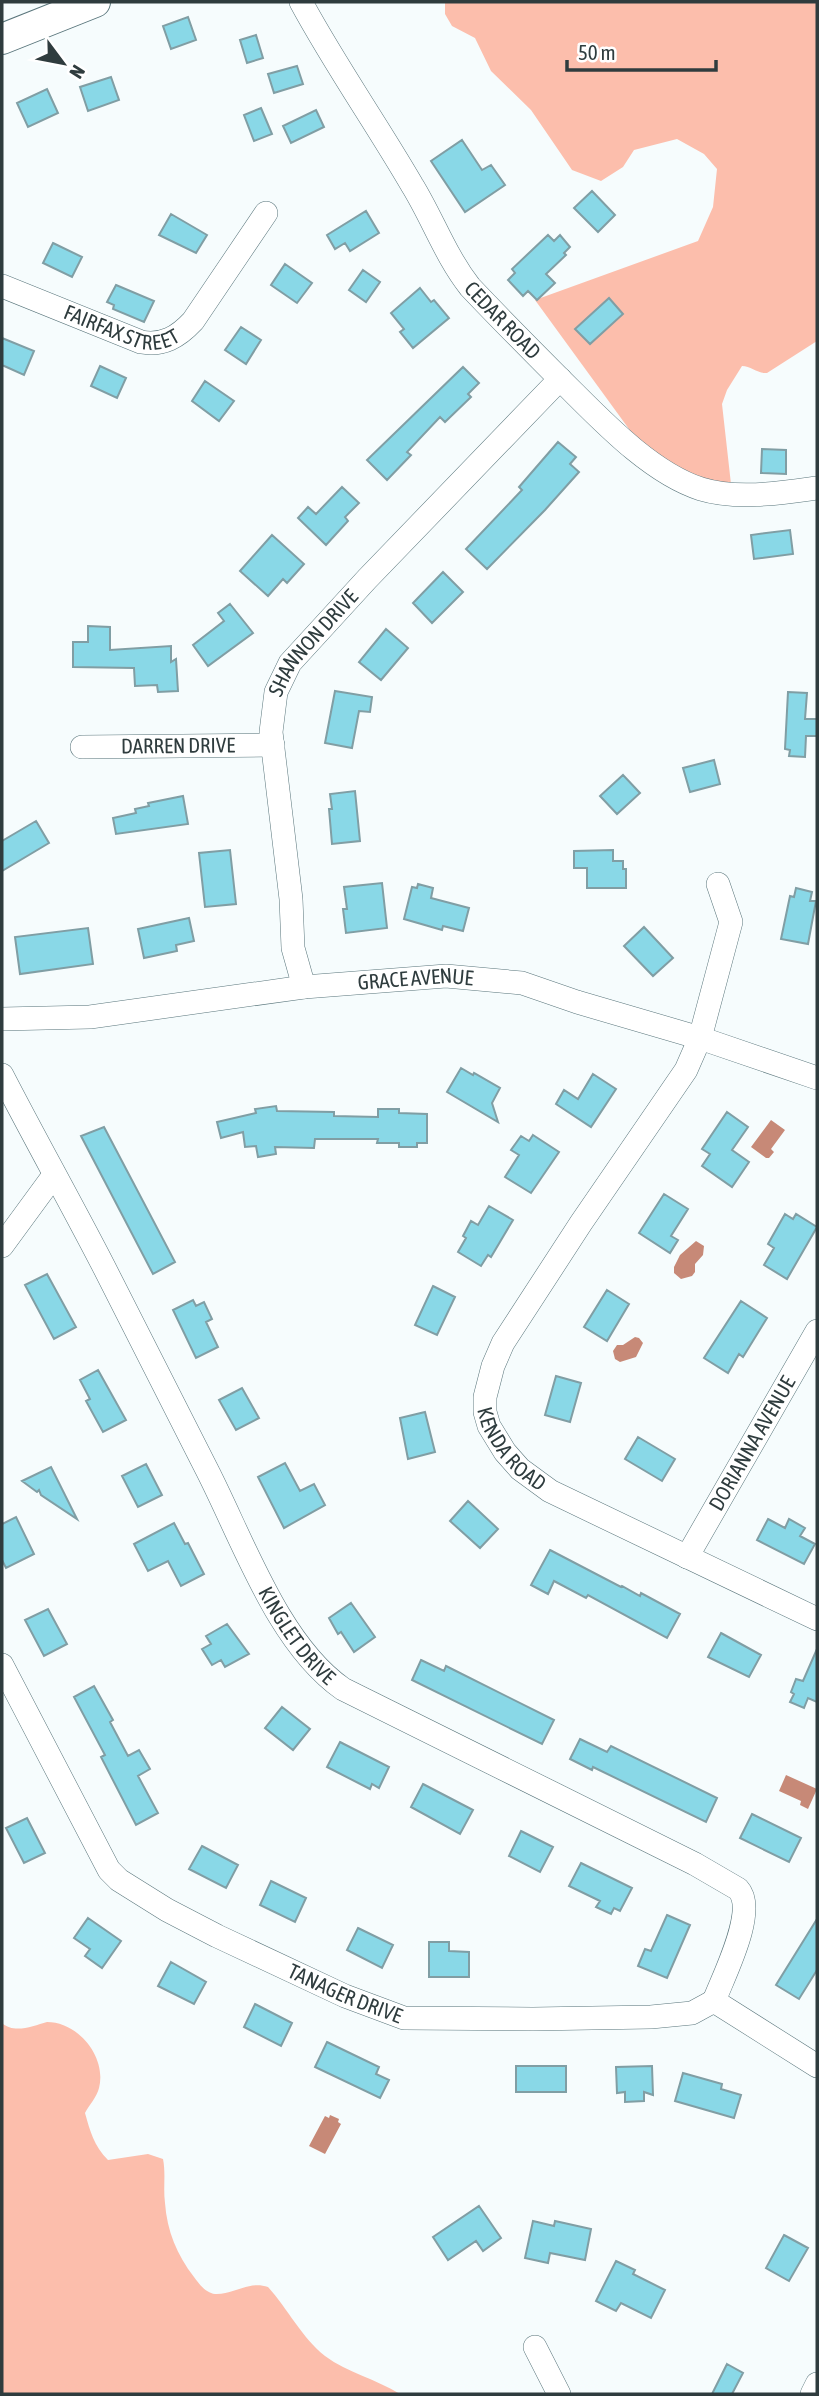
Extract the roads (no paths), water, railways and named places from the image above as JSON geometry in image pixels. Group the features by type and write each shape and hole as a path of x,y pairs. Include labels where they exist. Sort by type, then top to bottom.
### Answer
{"main road":[{"path":"2,39 95,2"}],"street":[{"name":"CEDAR ROAD","path":"301,2 335,63 424,204 453,265 470,287 611,429 679,479 701,489 722,493 766,494 817,488"},
{"name":"FAIRFAX STREET","path":"2,286 141,342 160,343 179,335 193,321 266,213"},
{"name":"SHANNON DRIVE","path":"304,987 293,948 271,732 276,692 290,663 560,379"},
{"name":"DARREN DRIVE","path":"82,747 273,745"},
{"name":"KENDA ROAD","path":"718,884 731,922 700,1038 686,1070 503,1343 492,1366 485,1397 485,1412 496,1440 528,1476 550,1491 817,1619"},
{"name":"GRACE AVENUE","path":"2,1019 90,1017 304,987 446,976 522,983 700,1038 817,1078"},
{"name":"KINGLET DRIVE","path":"2,1075 104,1268 253,1566 305,1656 327,1678 343,1689 695,1864 738,1889 743,1895 745,1905 743,1919 734,1953 713,2001"},
{"path":"2,1246 54,1175"},
{"name":"DORIANNA AVENUE","path":"687,1557 817,1331"},
{"name":"TANAGER DRIVE","path":"2,1665 109,1870 167,1910 244,1949 345,1996 404,2018 651,2017 692,2013 713,2001"},
{"path":"713,2001 817,2066"},
{"path":"535,2347 559,2394"},
{"path":"812,2394 817,2384"}]}
